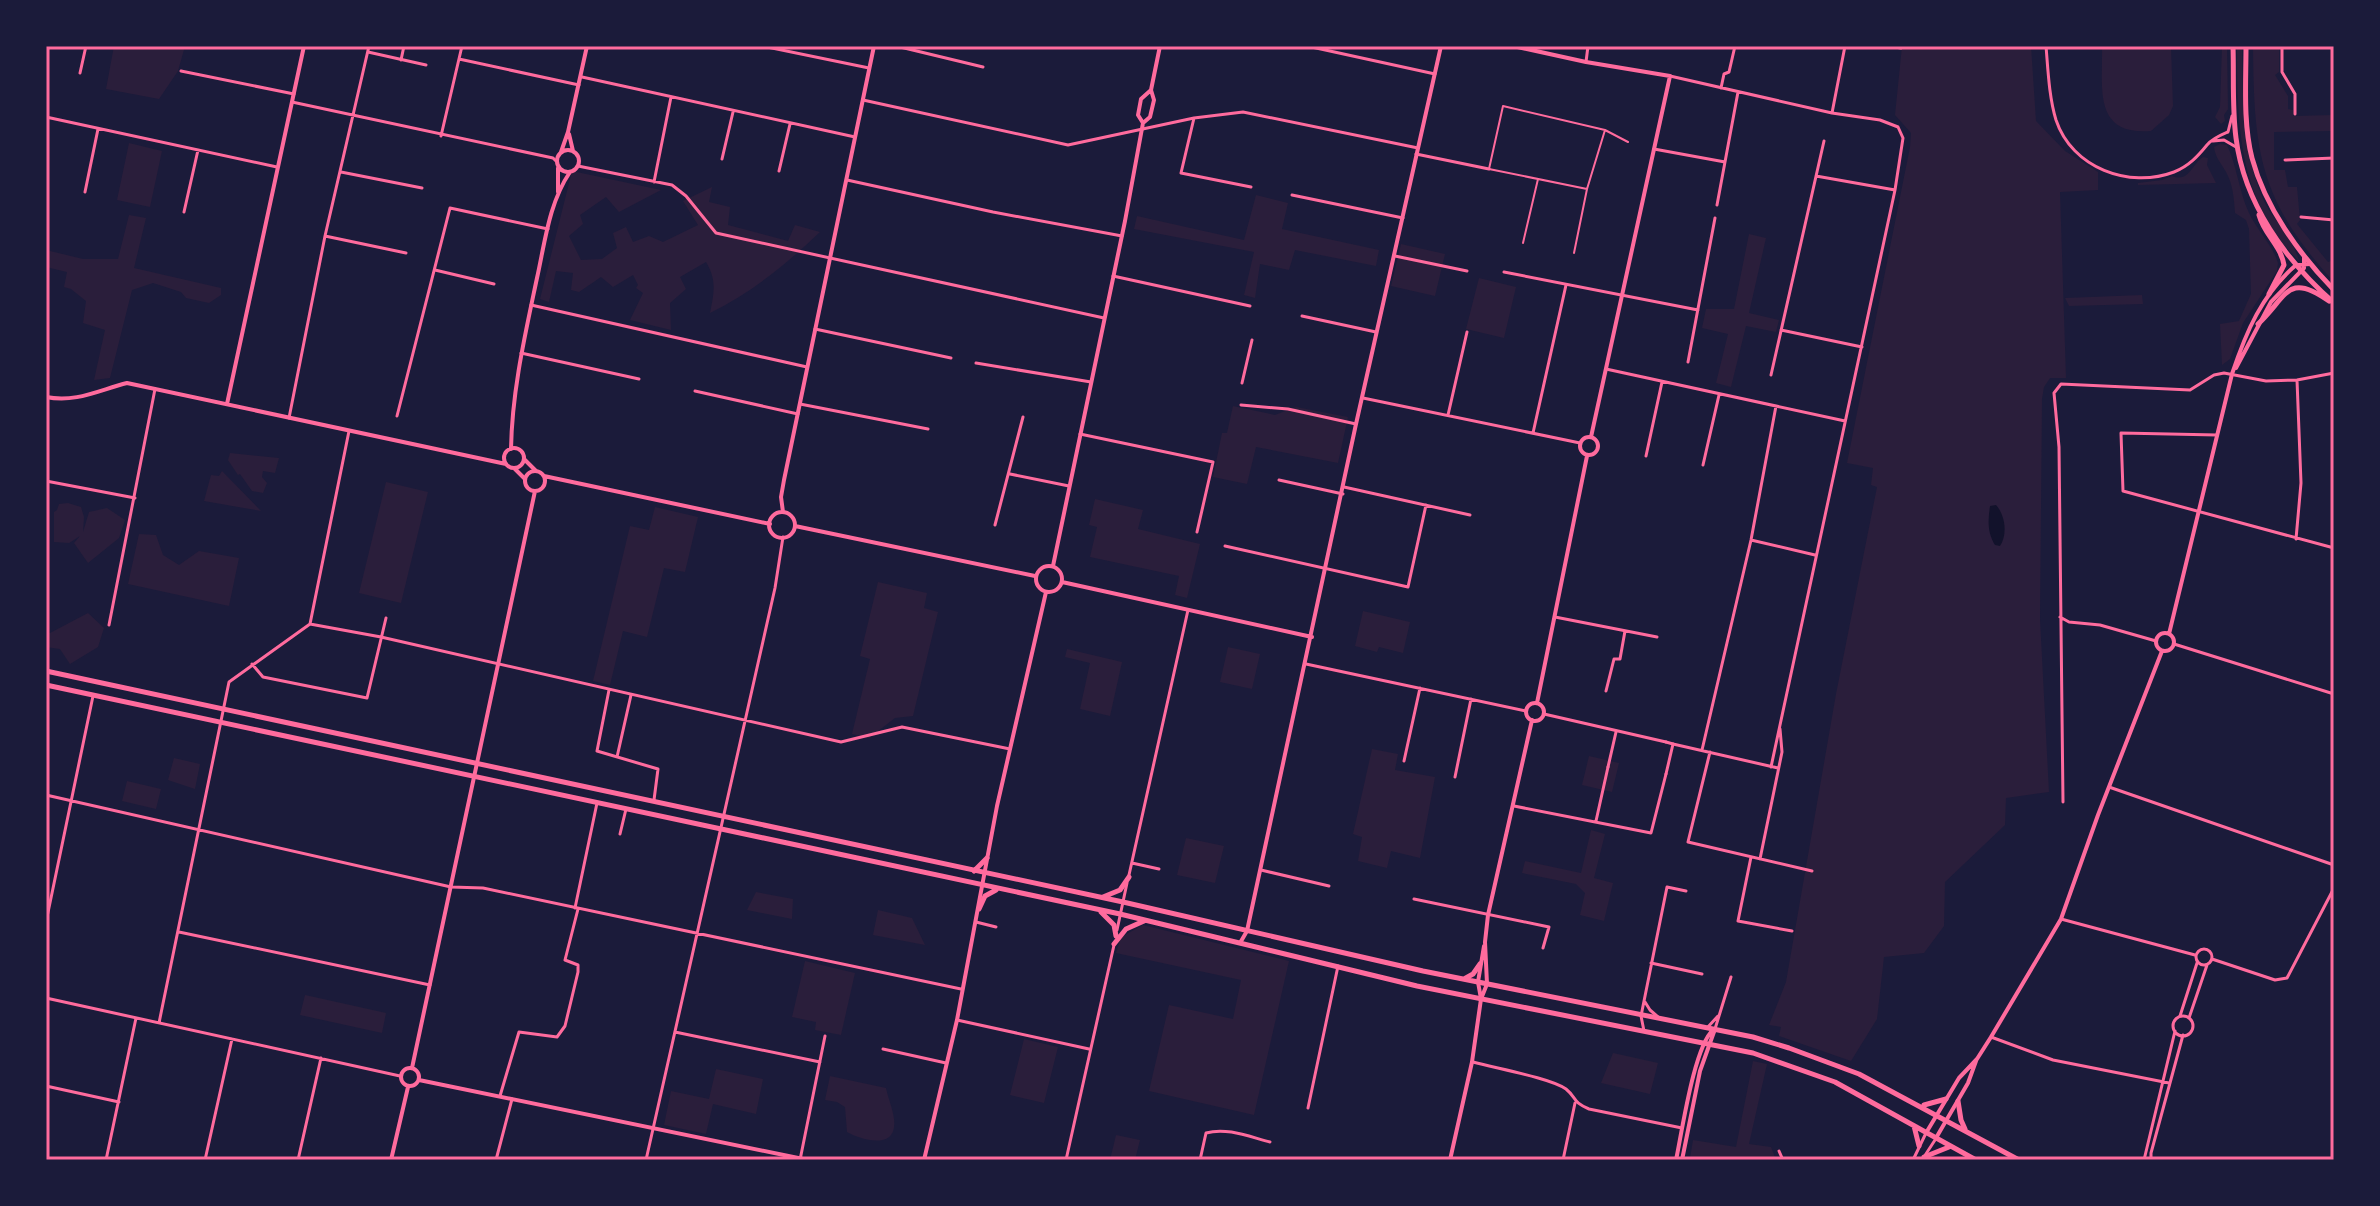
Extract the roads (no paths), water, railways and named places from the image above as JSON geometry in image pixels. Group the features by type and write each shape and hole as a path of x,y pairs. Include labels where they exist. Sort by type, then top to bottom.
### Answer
{"main road":[{"path":"2233,46 2237,150 2261,224 2283,260 2283,270 2269,294"},
{"path":"2246,46 2247,114 2252,156 2259,181 2309,265 2334,290"},
{"path":"2257,210 2299,268 2334,304"},
{"path":"2258,324 2289,290 2297,287 2312,289 2334,304"},
{"path":"46,671 1123,902 1463,979 1715,1029 1804,1053 1859,1074 2019,1160"},
{"path":"46,685 1120,914 1481,999 1766,1056 1817,1074 1976,1160"},
{"path":"974,871 987,858"},
{"path":"1100,898 1115,894 1129,877"},
{"path":"979,909 989,893 1004,890"},
{"path":"1096,909 1110,919 1116,936"},
{"path":"1114,944 1126,929 1146,920"},
{"path":"1463,979 1473,974 1480,964"},
{"path":"1919,1104 1933,1105 1946,1099"},
{"path":"1958,1101 1961,1120 1968,1132"},
{"path":"1913,1125 1919,1146"},
{"path":"1923,1159 1933,1151 1951,1147"}],"street":[{"path":"80,73 86,46"},
{"path":"227,404 304,46"},
{"path":"289,418 325,236 369,46"},
{"path":"401,60 404,46"},
{"path":"441,136 462,46"},
{"path":"506,464 504,456 511,449 521,353 557,194 557,164 568,132 587,46"},
{"path":"762,46 869,68"},
{"path":"789,52 793,46"},
{"path":"783,512 781,497 874,46"},
{"path":"896,46 983,67"},
{"path":"1053,566 1141,131 1143,123 1150,117 1154,100 1151,90 1160,46"},
{"path":"1307,46 1435,74"},
{"path":"1240,943 1247,931 1261,870 1441,46"},
{"path":"1513,46 1670,76 1832,113 1880,120 1898,127 1903,138 1895,190 1771,767"},
{"path":"1586,62 1588,46"},
{"path":"1721,88 1724,74 1729,72 1735,46"},
{"path":"1832,113 1845,46"},
{"path":"1889,46 1901,48"},
{"path":"2046,46 2057,122 2070,145 2107,173 2139,179 2165,175 2187,166 2210,142 2230,129 2234,111"},
{"path":"2282,46 2282,72 2295,94 2295,114"},
{"path":"368,52 426,65"},
{"path":"459,59 579,85"},
{"path":"181,71 294,94"},
{"path":"1591,437 1670,76"},
{"path":"580,77 855,137"},
{"path":"1143,123 1138,115 1141,99 1151,90"},
{"path":"1717,205 1738,92"},
{"path":"654,182 671,97"},
{"path":"863,100 1068,145 1194,118 1243,112 1418,148"},
{"path":"292,102 553,158 570,172"},
{"path":"722,159 733,110"},
{"path":"46,117 278,167"},
{"path":"1194,118 1181,173 1251,187"},
{"path":"779,171 790,123"},
{"path":"85,192 98,129"},
{"path":"568,132 573,151 578,156 578,166"},
{"path":"1771,375 1824,141"},
{"path":"2210,142 2228,141 2237,150"},
{"path":"1654,149 1725,162"},
{"path":"184,212 198,150"},
{"path":"561,152 573,151"},
{"path":"1416,154 1489,169"},
{"path":"2285,160 2334,158"},
{"path":"557,194 570,172 578,166 672,185 686,196 716,233 1104,318"},
{"path":"341,172 422,188"},
{"path":"1816,176 1895,190"},
{"path":"847,180 1122,236"},
{"path":"1292,195 1403,218"},
{"path":"397,416 450,208 548,229"},
{"path":"2301,217 2334,220"},
{"path":"1688,362 1715,218"},
{"path":"325,236 406,253"},
{"path":"1395,256 1467,271"},
{"path":"2169,634 2232,374 2251,322 2269,294 2299,268 2309,265"},
{"path":"2232,374 2258,324 2299,268"},
{"path":"435,270 494,284"},
{"path":"1504,272 1698,310"},
{"path":"1113,276 1250,306"},
{"path":"1533,433 1566,285"},
{"path":"531,305 807,367"},
{"path":"1302,316 1378,332"},
{"path":"815,329 951,358"},
{"path":"1781,330 1862,347"},
{"path":"1448,415 1467,332"},
{"path":"1242,383 1252,340"},
{"path":"521,353 639,379"},
{"path":"976,363 1091,382"},
{"path":"1606,369 1846,421"},
{"path":"2063,802 2059,447 2054,393 2061,384 2190,390 2214,375 2232,374 2266,381 2297,380 2334,373"},
{"path":"2296,539 2301,483 2297,380"},
{"path":"1646,456 1662,381"},
{"path":"46,397 77,399 127,383 506,464 514,468 529,488 535,491"},
{"path":"109,625 155,389"},
{"path":"695,391 798,414"},
{"path":"1703,465 1719,393"},
{"path":"1363,398 1580,443"},
{"path":"800,404 928,429"},
{"path":"1241,405 1288,409 1356,424"},
{"path":"1702,750 1751,540 1776,406"},
{"path":"995,525 1023,417"},
{"path":"159,1023 229,682 310,624 349,431"},
{"path":"2217,435 2121,433 2123,491 2334,548"},
{"path":"1080,434 1213,462 1197,532"},
{"path":"1587,456 1580,450 1580,443 1584,438 1591,437"},
{"path":"1587,456 1598,450 1597,443 1591,437"},
{"path":"511,449 518,450 544,476 770,524"},
{"path":"1537,703 1587,456"},
{"path":"514,468 520,466 524,458"},
{"path":"525,479 536,471"},
{"path":"1009,473 1069,486"},
{"path":"412,1068 535,491 544,485 544,476"},
{"path":"1279,480 1470,515"},
{"path":"46,481 135,498"},
{"path":"1225,546 1408,587 1426,505"},
{"path":"783,512 791,514 795,526 791,534 783,537 775,535 770,524 774,515 783,512"},
{"path":"795,526 1035,576"},
{"path":"646,1160 775,588 783,537"},
{"path":"1751,540 1815,555"},
{"path":"1053,566 1061,572 1062,582 1054,591 1046,592 1039,588 1035,576 1040,569 1053,566"},
{"path":"1062,582 1312,637"},
{"path":"924,1160 957,1020 987,858 1046,592"},
{"path":"1066,1160 1188,610"},
{"path":"1555,617 1657,637"},
{"path":"2060,617 2069,622 2100,625 2156,641"},
{"path":"252,664 263,677 367,698 386,618"},
{"path":"310,624 381,637 841,742 902,727 1010,749"},
{"path":"1606,691 1614,659 1620,659 1625,631"},
{"path":"2160,634 2169,634 2174,644 2171,650 2162,651 2156,641 2160,634"},
{"path":"2174,644 2334,694"},
{"path":"1923,1159 1971,1077 1977,1059 2061,919 2162,651"},
{"path":"1306,664 1526,711"},
{"path":"1404,761 1420,688"},
{"path":"609,690 597,751 658,769 653,802"},
{"path":"617,757 631,695"},
{"path":"46,922 93,696"},
{"path":"1455,777 1471,699"},
{"path":"1537,703 1529,705 1527,717 1540,719 1544,714"},
{"path":"1537,703 1544,714"},
{"path":"1544,714 1778,768"},
{"path":"1481,999 1478,982 1488,915 1532,720"},
{"path":"1760,859 1782,752 1780,729"},
{"path":"1596,821 1616,731"},
{"path":"1514,806 1651,833 1673,744"},
{"path":"1710,752 1688,842 1812,871"},
{"path":"2109,787 2334,865"},
{"path":"46,795 451,887 483,888 962,990"},
{"path":"500,1097 519,1032 557,1037 565,1026 578,965 565,960 597,803"},
{"path":"620,834 626,809"},
{"path":"1751,857 1738,921 1792,931"},
{"path":"1132,863 1159,869"},
{"path":"1261,870 1329,886"},
{"path":"1644,1031 1641,1016 1667,887 1686,891"},
{"path":"2195,955 2201,949 2207,950 2212,959 2282,981 2292,971 2334,888"},
{"path":"1414,899 1549,927 1543,948"},
{"path":"2061,919 2195,955"},
{"path":"976,922 996,927"},
{"path":"178,932 430,985"},
{"path":"1450,1160 1472,1062 1481,999 1487,984 1485,942"},
{"path":"2144,1160 2175,1031 2174,1023 2180,1016 2197,963 2195,955"},
{"path":"2151,1160 2183,1035 2192,1029 2189,1018 2207,965 2212,959"},
{"path":"1651,963 1702,974"},
{"path":"2197,963 2207,965"},
{"path":"1308,1108 1338,966"},
{"path":"1679,1160 1709,1033 1715,1029 1731,977"},
{"path":"46,998 400,1076"},
{"path":"1645,998 1652,1013 1665,1020"},
{"path":"1707,1028 1720,1013"},
{"path":"2180,1016 2189,1018"},
{"path":"106,1160 136,1018"},
{"path":"957,1020 1089,1049"},
{"path":"2175,1031 2183,1035"},
{"path":"675,1032 820,1062"},
{"path":"800,1159 825,1036"},
{"path":"1991,1037 2053,1060 2169,1083"},
{"path":"205,1160 232,1039"},
{"path":"1679,1160 1682,1128 1707,1043"},
{"path":"883,1049 946,1063"},
{"path":"298,1160 321,1058"},
{"path":"1913,1160 1946,1099 1964,1071 1977,1059"},
{"path":"1472,1062 1553,1083 1568,1090 1575,1103 1589,1109 1682,1128"},
{"path":"408,1087 402,1083 400,1076 403,1070 412,1068"},
{"path":"408,1087 419,1080 418,1073 412,1068"},
{"path":"419,1080 808,1160"},
{"path":"46,1086 119,1102"},
{"path":"391,1160 408,1087"},
{"path":"496,1160 512,1099"},
{"path":"1563,1160 1575,1103"},
{"path":"1200,1160 1206,1133 1211,1131 1220,1130 1270,1142"},
{"path":"1779,1151 1783,1160"},
{"path":"2145,1152 2151,1160"}],"lane":[{"path":"1587,189 1489,169 1503,106 1605,130 1628,142"},
{"path":"1574,253 1587,189 1605,130"},
{"path":"1523,243 1538,179"}]}
